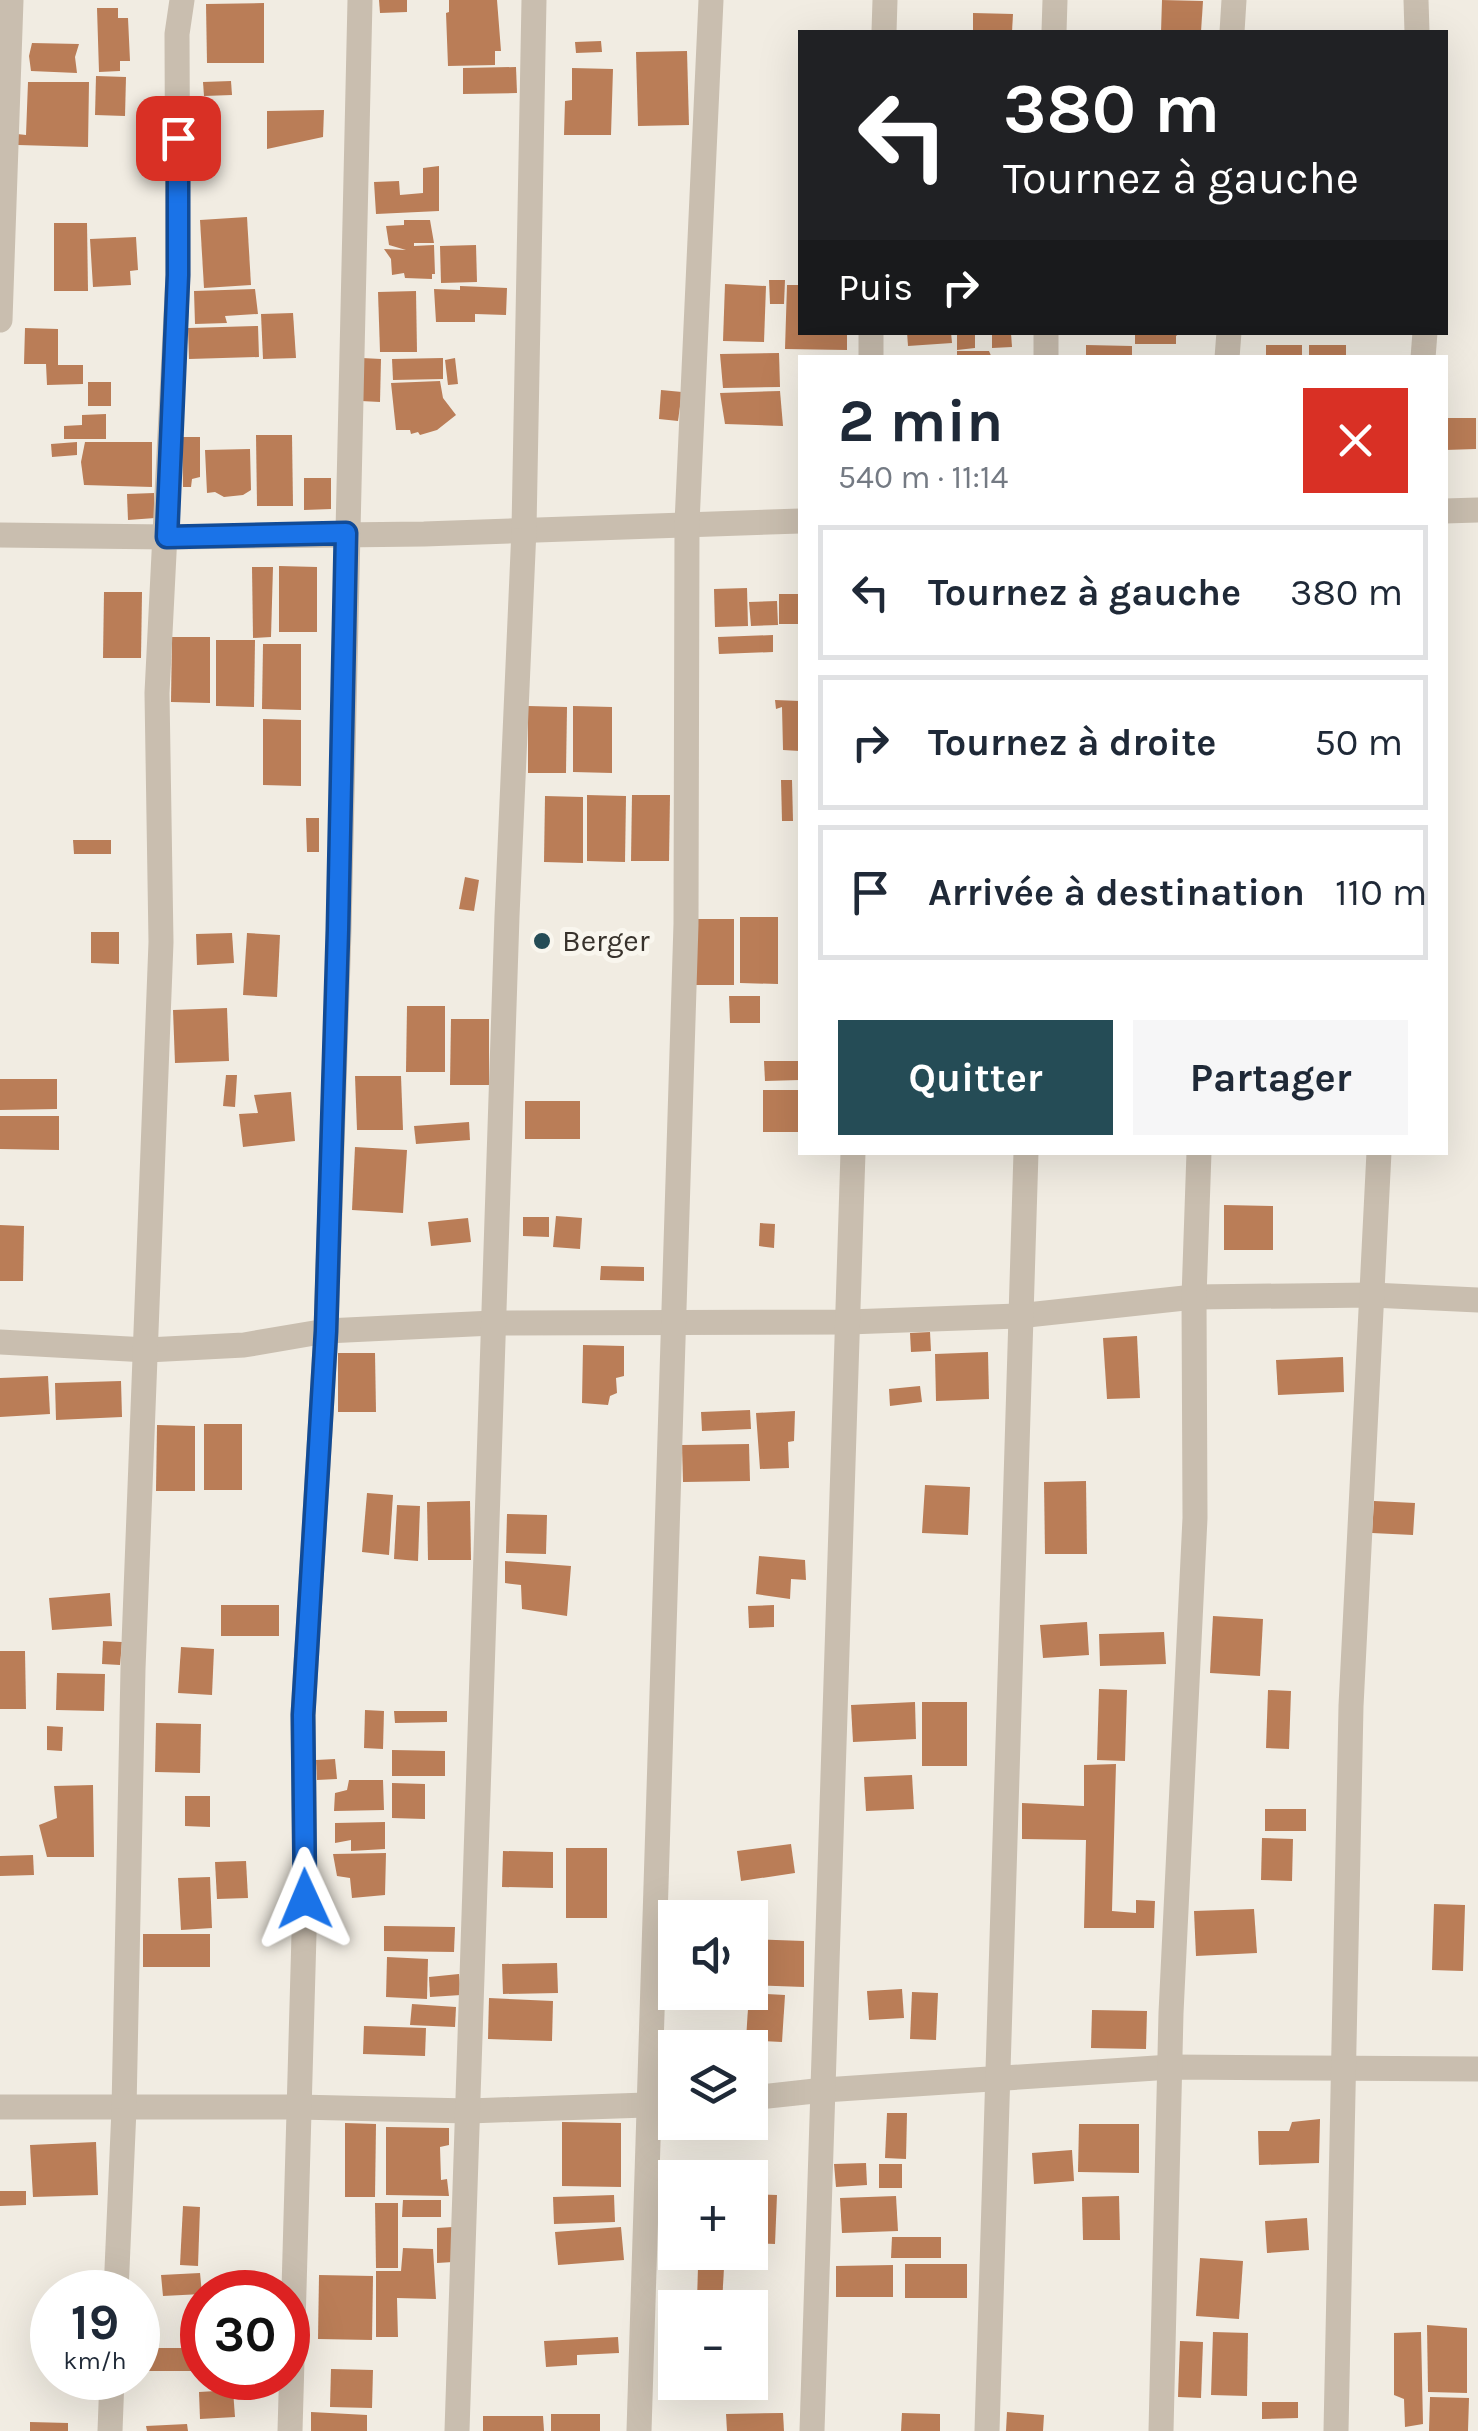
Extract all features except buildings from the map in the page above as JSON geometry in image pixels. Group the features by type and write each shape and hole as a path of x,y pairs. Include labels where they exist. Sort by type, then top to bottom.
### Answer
{"street":[{"path":"0,320 12,0"},
{"path":"117,2270 133,1669 161,942 157,692 178,275 178,34 182,0"},
{"path":"290,2431 305,1899 303,1715 326,1331 360,0"},
{"path":"458,2431 524,529 534,0"},
{"path":"663,2030 686,924 687,523 710,0"},
{"path":"884,30 885,0"},
{"path":"1054,30 1055,0"},
{"path":"1232,30 1234,0"},
{"path":"1416,0 1416,30"},
{"path":"1448,512 1478,510"},
{"path":"0,535 424,534 798,521"},
{"path":"812,2431 854,1155"},
{"path":"987,2431 1026,1155"},
{"path":"1162,2431 1171,2068 1194,1518 1199,1155"},
{"path":"1336,2431 1351,1706 1380,1155"},
{"path":"0,1342 146,1350 244,1346 326,1331 494,1323 848,1322 1018,1316 1194,1297 1372,1295 1478,1300"},
{"path":"768,2096 1171,2068 1478,2069"},
{"path":"0,2107 298,2106 468,2111 658,2106"},
{"path":"639,2431 660,2140"},
{"path":"110,2431 111,2400"}],"place":[{"name":"Berger","path":"542,941"}],"route":[{"path":"178,138 178,275 167,537 346,533 326,1331 303,1715 305,1899"}]}
